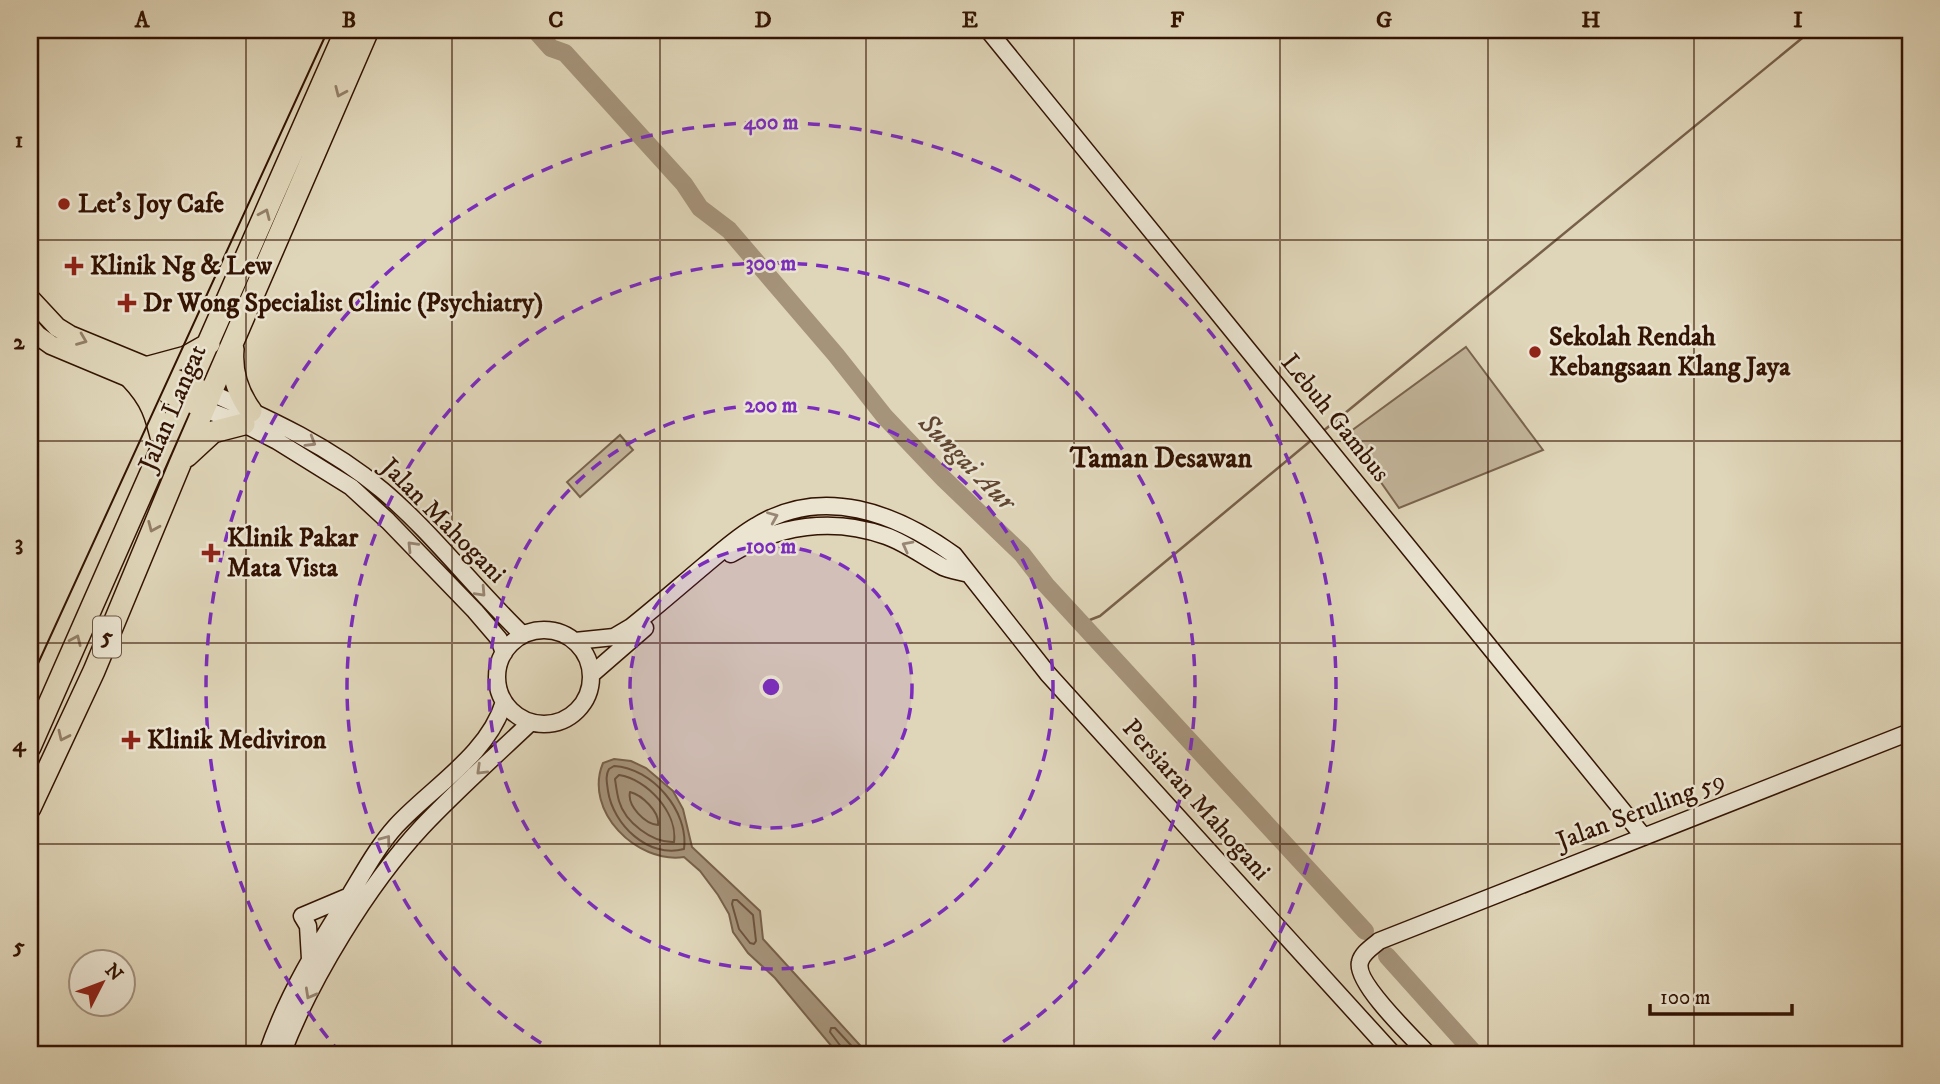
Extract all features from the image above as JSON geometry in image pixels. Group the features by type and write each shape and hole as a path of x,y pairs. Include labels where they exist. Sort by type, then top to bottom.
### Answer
{"highway":[{"name":"Jalan Langat","path":"30,747 346,30"},
{"name":"Jalan Langat","path":"30,808 94,671 233,340 368,30"},
{"path":"180,464 203,439 248,417 236,386 232,359 233,340"},
{"path":"163,444 140,372 186,357 209,344"}],"main road":[{"name":"Lebuh Gambus","path":"988,30 1644,837"},
{"path":"30,298 57,327 70,335 140,372 207,401"},
{"path":"30,327 51,345 140,372"},
{"name":"Jalan Mahogani","path":"207,401 311,442 379,488 523,635"},
{"name":"Jalan Mahogani","path":"248,417 366,499 475,611 499,639 504,653"},
{"name":"Persiaran Mahogani","path":"575,641 614,638 757,524 798,508 820,504 863,509 895,520 938,543 954,555 1048,674 1393,1054"},
{"path":"592,674 726,558 761,538 794,528 842,526 878,534 904,544 945,568 969,574"},
{"path":"541,630 559,632 575,641 587,656 592,674 590,690 584,704 574,715 561,722 545,725 530,723 515,715 504,702 497,677 504,653 512,642 523,635 541,630"},
{"path":"267,1054 287,1006 310,962 348,897 395,827 492,731 504,702"},
{"path":"282,1054 306,1002 342,937 400,853 423,826 530,723"},
{"name":"Jalan Seruling 59","path":"1428,1054 1371,990 1360,970 1359,962 1379,941 1910,732"},
{"path":"310,962 308,926 302,916 348,897"},
{"name":"Jalan Seruling 59","path":"1390,937 1369,957 1371,975 1378,986 1442,1054"}],"shaded area":[{"path":"1466,347 1543,450 1399,508 1347,434"},
{"path":"620,435 633,450 580,497 567,482"}],"water":[{"path":"614,759 631,761 646,768 673,791 683,809 692,847 760,911 763,939 868,1054 838,1054 775,978 748,953 733,932 729,914 718,895 700,871 684,857 666,857 649,852 618,831 607,816 599,781 603,763"}],"waterway":[{"name":"Sungai Aur","path":"535,30 551,48 565,53 684,184 700,208 729,230 885,417 944,479 1022,554 1046,585 1365,931"},
{"path":"1322,432 1812,30"},
{"path":"1082,623 1100,616 1314,438"},
{"name":"Sungai Aur","path":"1387,956 1475,1054"}],"tram line":[{"path":"30,681 328,30"}],"place":[{"name":"Let's Joy Cafe","path":"64,204"},
{"name":"Klinik Ng & Lew","path":"74,266"},
{"name":"Dr Wong Specialist Clinic (Psychiatry)","path":"127,303"},
{"name":"Sekolah Rendah Kebangsaan Klang Jaya","path":"1535,352"},
{"name":"Klinik Pakar Mata Vista","path":"211,553"},
{"name":"Klinik Mediviron","path":"131,740"}],"district":[{"name":"Taman Desawan","path":"1161,458"}]}
